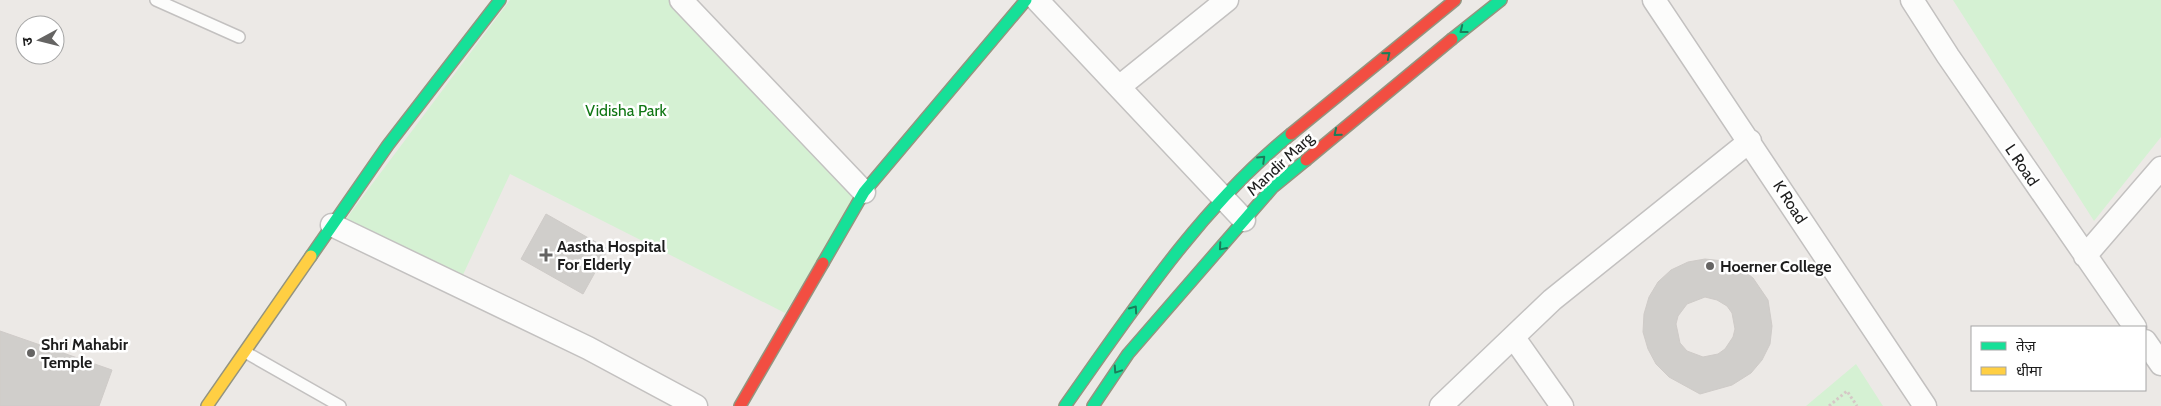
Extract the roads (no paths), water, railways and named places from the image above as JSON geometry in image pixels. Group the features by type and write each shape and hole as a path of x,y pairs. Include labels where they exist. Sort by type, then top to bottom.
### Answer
{"main road":[{"path":"207,406 388,145 500,0"},
{"path":"740,406 864,192 1026,0"},
{"path":"1065,406 1171,257 1261,158 1455,0"},
{"name":"Mandir Marg","path":"1093,406 1128,354 1273,187 1431,55 1501,0"}],"street":[{"path":"681,0 864,192"},
{"path":"1037,0 1244,220"},
{"path":"1119,88 1227,0"},
{"name":"K Road","path":"1654,0 1750,141 1925,406"},
{"name":"L Road","path":"1912,0 2134,326"},
{"path":"1441,406 1552,300 1750,141"},
{"path":"2085,256 2161,168"},
{"path":"332,225 588,348 696,406"},
{"path":"1514,338 1562,406"},
{"path":"2146,342 2161,364"}],"lane":[{"path":"156,0 239,37"},
{"path":"245,352 340,406"}],"place":[{"name":"Aastha Hospital For Elderly","path":"546,255"},
{"name":"Hoerner College","path":"1710,266"},
{"name":"Shri Mahabir Temple","path":"31,353"}],"park label":[{"name":"Vidisha Park","path":"626,110"}]}
